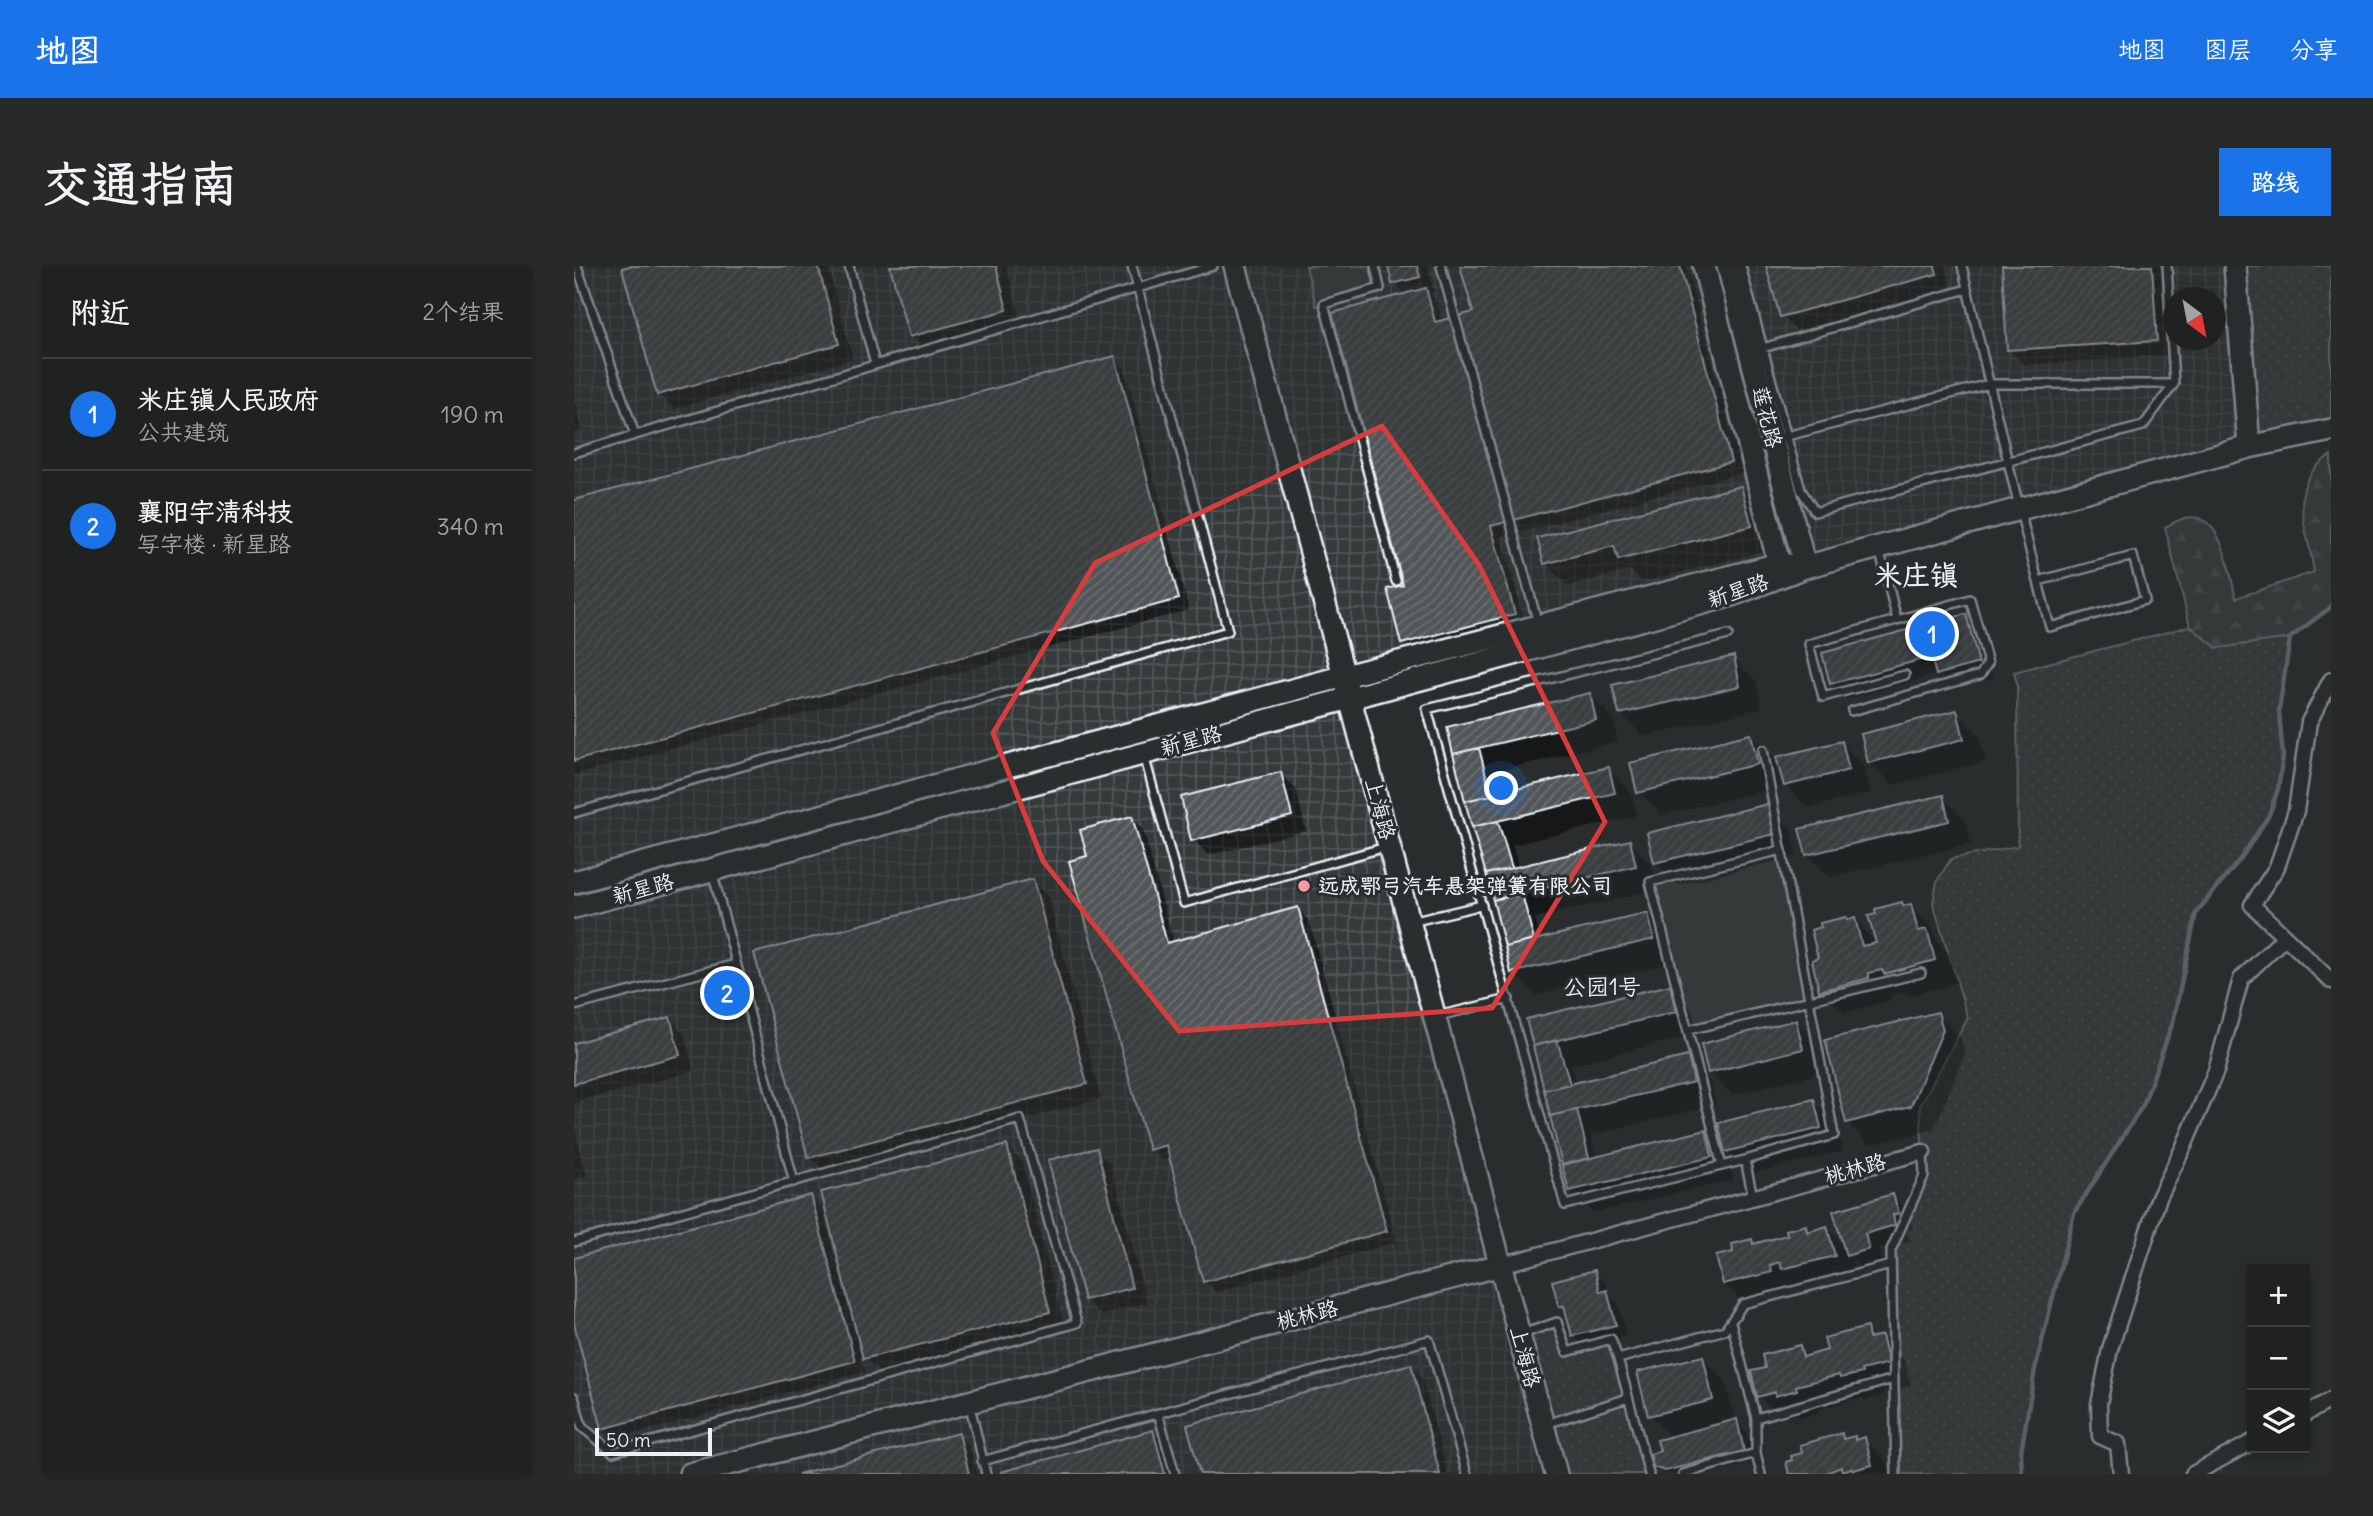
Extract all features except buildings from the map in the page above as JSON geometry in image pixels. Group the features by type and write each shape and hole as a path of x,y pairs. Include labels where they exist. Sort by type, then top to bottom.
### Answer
{"street":[{"name":"上海路","path":"1235,266 1556,1474"},
{"name":"莲花路","path":"1704,266 1779,564"},
{"name":"莲花路","path":"1728,266 1756,350 1779,438 1805,567"},
{"path":"2235,266 2249,447"},
{"name":"新星路","path":"574,907 1729,596 1805,567 2249,447 2331,430"},
{"name":"新星路","path":"574,882 1345,676 1779,564"},
{"path":"1779,564 1805,567"},
{"path":"2331,680 2309,722 2296,811 2277,867 2252,905 2331,981"},
{"path":"2121,1474 2118,1444 2100,1436 2099,1404 2109,1349 2127,1288 2158,1200 2216,1071 2241,978 2285,937"},
{"name":"桃林路","path":"690,1474 1501,1265 1923,1152"},
{"path":"2310,1411 2331,1400"},
{"path":"2193,1474 2247,1445"}],"lane":[{"path":"577,266 635,435"},
{"path":"849,266 875,364"},
{"path":"574,813 1228,631 1132,266"},
{"path":"574,453 1213,266"},
{"path":"1375,266 1380,288 1324,304 1396,581"},
{"path":"1441,266 1538,626"},
{"path":"1741,266 1756,350 1967,289"},
{"path":"1962,266 2018,510 2050,627 2145,600 2133,556 2038,580"},
{"path":"2166,266 2174,384 2143,426 1815,512 1801,490 1779,438 1989,384 2174,384"},
{"path":"1879,547 1898,620"},
{"path":"1852,711 1980,675 1988,663 1970,599 1809,645 1823,697 1905,675"},
{"path":"1728,635 1427,709 1565,1206 1834,1135 1763,750"},
{"path":"1144,754 1184,903 1390,846"},
{"path":"1722,1166 1650,882 1782,850"},
{"path":"711,870 794,1182"},
{"path":"1410,923 1482,905"},
{"path":"574,1006 736,964"},
{"path":"1688,1030 1921,973"},
{"path":"1435,1017 1509,999"},
{"path":"574,1242 1020,1119 1077,1323 613,1452 582,1427 574,1398"},
{"path":"1896,1474 1891,1251 1924,1176 1923,1152"},
{"path":"1745,1160 1753,1197"},
{"path":"1618,1359 1726,1330 1743,1304 1891,1265"},
{"path":"1519,1334 1557,1322 1567,1352 1611,1339 1649,1474"},
{"path":"1731,1322 1756,1418 1756,1453 1761,1474"},
{"path":"982,1461 1429,1340 1467,1474"},
{"path":"1756,1418 1894,1378"},
{"path":"1543,1425 1628,1398"},
{"path":"969,1402 986,1474"},
{"path":"1158,1413 1175,1474"},
{"path":"1684,1474 1756,1453"}],"highlighted area":[{"path":"1382,426 1479,565 1605,822 1492,1008 1179,1031 1043,861 993,733 1095,563"}],"shaded area":[{"path":"574,266 1704,266 1778,559 574,882"},
{"path":"1736,266 2235,266 2249,447 1805,567"},
{"path":"1351,698 1556,1474 574,1474 574,905"}],"green space":[{"path":"1306,266 1375,266 1380,288 1316,306"},
{"path":"2235,266 2331,266 2331,430 2249,447"},
{"path":"2331,455 2331,607 2290,638 2217,648 2190,626 2165,527 2185,518 2198,518 2208,523 2222,546 2236,598 2314,572 2304,523 2303,493 2307,480 2316,467"},
{"path":"2190,626 2217,648 2290,638 2279,711 2283,757 2278,789 2269,815 2241,858 2196,913 2173,1022 2143,1105 2074,1213 2035,1369 2021,1452 2022,1474 1896,1474 1891,1250 1924,1176 1920,1106 1968,1018 1933,903 1937,881 1951,859 2018,846 2017,684 2014,672"},
{"path":"1782,850 1809,1001 1688,1030 1650,882"},
{"path":"1557,1322 1566,1351 1611,1339 1649,1474 1556,1474 1519,1334"}],"waterway":[{"path":"2022,1474 2021,1452 2035,1369 2074,1213 2143,1105 2173,1022 2196,913 2241,858 2269,815 2278,789 2283,757 2279,711 2290,638 2331,607"}],"place":[{"name":"米庄镇人民政府","path":"1932,634"},
{"name":"远成鄂弓汽车悬架弹簧有限公司","path":"1304,886"},
{"name":"襄阳宇清科技","path":"727,993"}],"district":[{"name":"米庄镇","path":"1916,575"},
{"name":"公园1号","path":"1602,987"}]}
